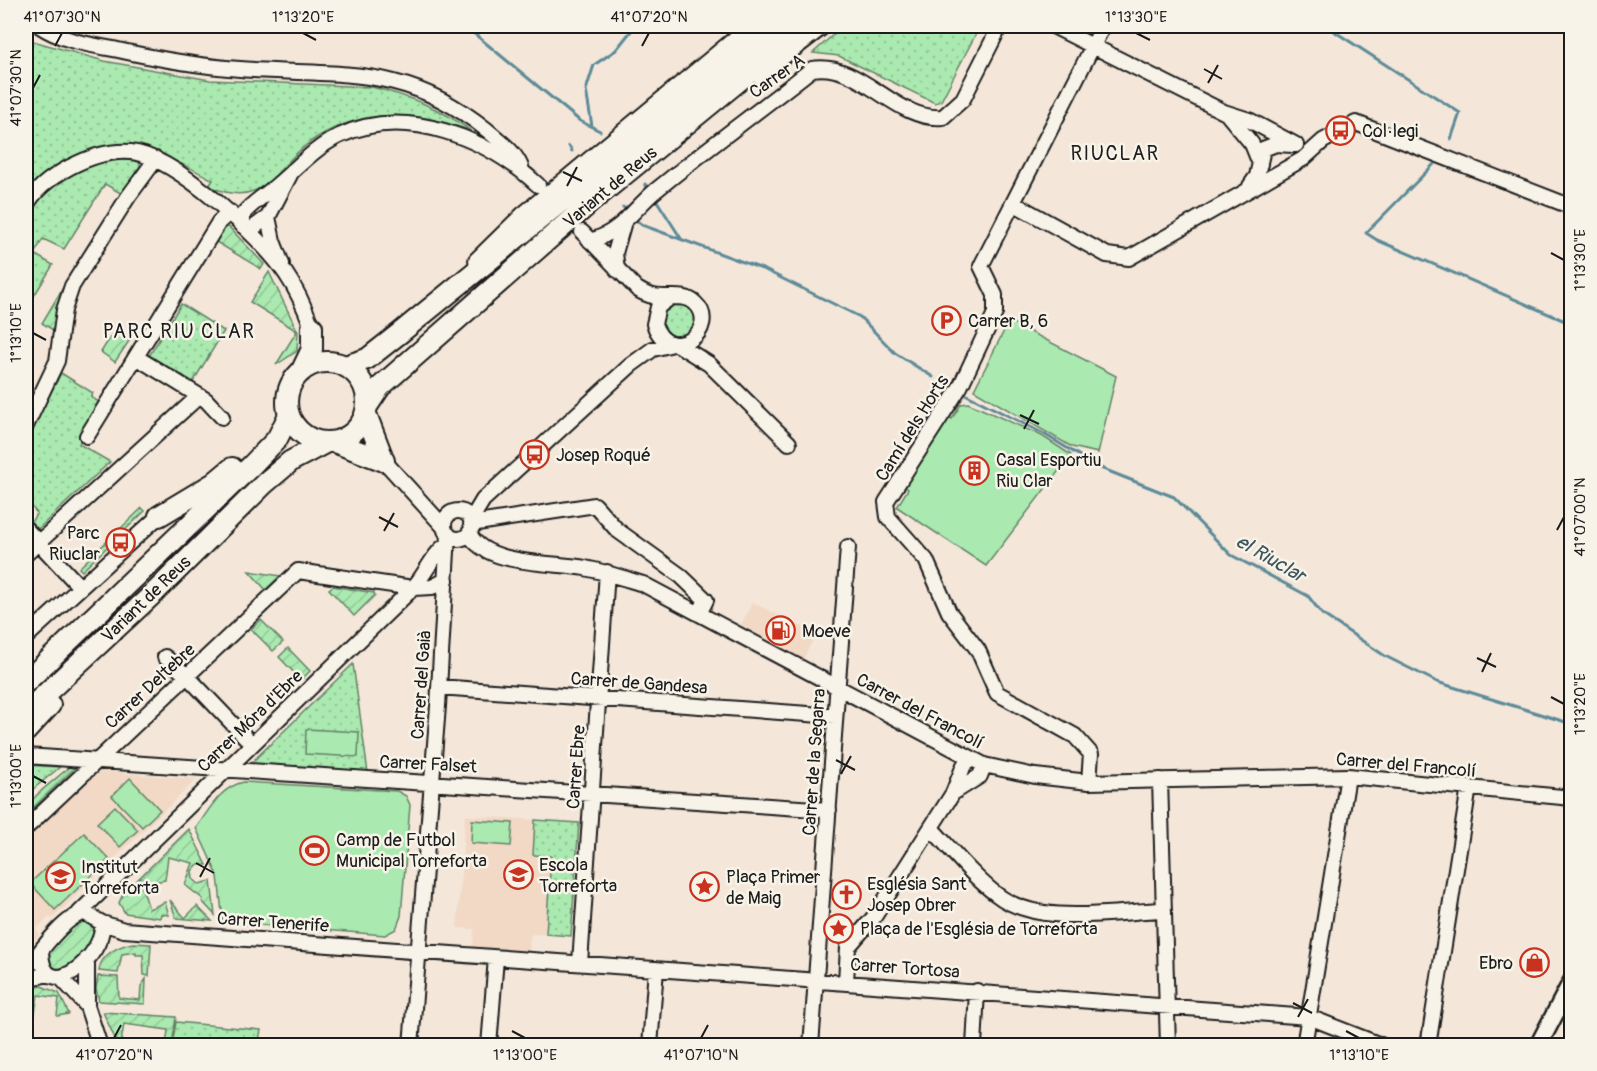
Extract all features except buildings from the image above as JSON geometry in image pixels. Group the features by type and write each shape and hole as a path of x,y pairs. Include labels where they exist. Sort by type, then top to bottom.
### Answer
{"highway":[{"name":"Variant de Reus","path":"338,364 367,359 449,289 776,26"},
{"name":"Variant de Reus","path":"367,409 380,387 418,352 592,201 806,26"},
{"path":"697,115 704,118 759,76"},
{"path":"312,327 338,364"},
{"path":"159,516 214,483 285,422 288,393 312,349 312,327"},
{"path":"301,372 318,363 338,364 353,371 364,386 367,409 384,461"},
{"path":"330,442 354,432 367,409"},
{"name":"Variant de Reus","path":"26,682 251,466 285,422"},
{"path":"285,422 314,440 330,442 384,461"},
{"name":"Variant de Reus","path":"26,712 154,593 265,483 291,461 330,442"},
{"path":"26,731 154,593"}],"main road":[{"path":"1538,1046 1572,981"},
{"path":"1551,1046 1572,1004"}],"street":[{"path":"40,26 51,33 79,41 149,57 240,69 358,74 390,80 441,99 478,123 518,158 522,170"},
{"path":"449,289 522,215 750,26"},
{"path":"759,76 824,26"},
{"name":"Carrer A","path":"617,270 586,236 606,237 623,225 653,193 812,69 835,69 921,116 943,117 963,99 1000,26"},
{"path":"1053,26 1224,112 1249,120 1296,145"},
{"path":"1103,26 1012,203 1107,255 1129,258 1303,159 1323,141 1349,125 1364,124 1570,201"},
{"path":"1224,112 1249,139 1260,164"},
{"path":"243,226 243,214 320,146 358,128 407,124 434,128 458,136 522,170 538,185"},
{"path":"1249,188 1257,176 1263,149 1268,146 1323,141"},
{"path":"26,206 57,174 82,161 108,152 132,152 156,159 217,200 285,272"},
{"path":"26,426 57,361 64,310 72,286 128,197 156,159"},
{"path":"1260,164 1287,168"},
{"path":"243,226 253,228 268,217 292,171"},
{"name":"Camí dels Horts","path":"1012,203 981,266 995,295 995,312 960,387 886,502 888,517 926,560 949,612 978,650 997,693 1075,736 1091,754 1089,782"},
{"path":"87,436 219,222 230,212"},
{"path":"268,217 273,241 285,272 312,327"},
{"name":"Carrer A","path":"617,270 615,253 623,225"},
{"path":"617,270 637,290 658,333 709,364"},
{"path":"410,489 436,506 455,511 483,500 631,365 653,349 684,344 696,336 702,322 698,307 686,298 656,299 637,290"},
{"path":"631,365 647,342 658,307 671,297"},
{"path":"696,336 698,347 709,364 789,443"},
{"path":"136,357 199,396 222,417"},
{"path":"26,554 199,396"},
{"path":"384,461 410,489 446,535 595,505 616,530 695,587 706,600 699,614"},
{"name":"Carrer del Gaià","path":"447,564 483,500"},
{"name":"Carrer del Francolí","path":"455,511 468,515 468,529 473,541 487,552 519,560 607,572 643,584 978,762 1035,776 1089,782 1348,776 1572,798"},
{"name":"Carrer Móra d'Ebre","path":"41,951 69,920 79,913 413,588 426,574 441,548 446,535 445,521 455,511"},
{"path":"26,637 159,516"},
{"path":"26,529 80,587"},
{"name":"Carrer del Gaià","path":"411,1046 439,687 447,564 446,535"},
{"name":"Carrer de la Segarra","path":"811,1046 848,547"},
{"name":"Carrer Deltebre","path":"26,828 298,571 413,588"},
{"name":"Carrer Ebre","path":"580,963 607,572"},
{"path":"413,588 432,587 446,580"},
{"path":"413,588 444,606"},
{"path":"165,657 187,676 252,744"},
{"name":"Carrer de Gandesa","path":"439,687 835,716"},
{"name":"Carrer Falset","path":"26,756 592,792 829,810"},
{"path":"846,982 848,947 874,917 954,793 981,776 978,762"},
{"path":"1304,1046 1348,776"},
{"path":"1160,780 1162,910 1168,1046"},
{"path":"1428,1046 1469,788"},
{"path":"931,828 984,884 1014,906 1034,912 1058,914 1162,910"},
{"name":"Carrer Móra d'Ebre","path":"100,942 100,921 112,880"},
{"name":"Carrer Tenerife","path":"79,913 93,915 100,921 124,930 418,952"},
{"path":"26,979 71,975 100,942 124,930"},
{"path":"26,970 41,951"},
{"path":"41,951 43,967 87,1006"},
{"name":"Carrer Tortosa","path":"418,952 1309,1017 1383,1046"},
{"path":"87,958 85,982 87,1006 100,1046"},
{"path":"489,1046 496,958"},
{"path":"650,1046 656,969"},
{"path":"974,1046 977,992"}],"shaded area":[{"name":"Moeve","path":"752,602 797,625 807,627 816,635 803,659 741,625"},
{"name":"Institut Torreforta","path":"97,771 197,779 52,919 49,917 36,929 40,934 26,952 26,838"},
{"name":"Escola Torreforta","path":"465,815 579,823 571,936 533,934 530,936 529,951 473,947 474,929 457,928"}],"green space":[{"path":"843,26 980,26 941,101 935,103 839,56 813,53"},
{"path":"26,39 104,61 210,80 372,87 424,104 471,131 451,124 412,116 392,115 353,121 316,138 302,148 269,182 258,189 244,193 229,193 209,186 213,180 178,162 142,149 105,147 87,151 69,160 26,196"},
{"path":"134,160 139,162 140,166 122,194 105,184 64,249 43,239 34,254 53,265 26,309 24,237 26,220 31,210 57,183 91,164 101,161"},
{"path":"228,226 264,264 261,269 213,240"},
{"path":"269,272 298,332 297,351 276,365 297,331 250,302"},
{"path":"64,286 53,330 42,323"},
{"path":"678,302 690,308 696,320 690,332 678,338 666,332 660,320 666,308"},
{"path":"181,304 224,331 193,382 149,356"},
{"path":"1009,321 1116,376 1098,453 1072,447 974,390"},
{"path":"116,328 131,338 115,362 101,352"},
{"path":"61,373 93,393 91,397 102,404 79,444 110,462 38,529 31,522 37,513 26,501 26,441"},
{"path":"968,403 1042,436 1071,455 986,566 897,507 908,489 902,485 947,416 952,419 961,404"},
{"path":"142,508 145,511 82,571 79,568"},
{"path":"249,571 281,576 266,590"},
{"path":"333,586 375,595 354,616 329,589"},
{"path":"261,620 283,642 273,651 251,629"},
{"path":"288,648 310,671 301,680 279,657"},
{"path":"353,664 368,773 250,764"},
{"path":"306,729 359,732 358,757 305,754"},
{"path":"26,765 60,767 26,795"},
{"path":"69,767 75,768 26,815 30,803 36,796"},
{"path":"130,778 160,810 142,827 112,796"},
{"name":"Camp de Futbol Municipal Torreforta","path":"244,782 397,791 406,796 410,805 401,916 396,929 385,935 223,922 218,876 196,828 222,794"},
{"path":"115,806 138,830 120,847 97,823"},
{"path":"472,820 513,823 511,846 471,843"},
{"path":"535,820 579,823 571,936 546,934 551,856 533,855"},
{"path":"189,829 207,865 197,865 192,871 193,879 199,884 211,881 215,915 202,901 203,899 185,885 193,863 168,857 165,880 141,884 149,909 165,902 169,915 161,914 160,918 125,913 119,903 123,894"},
{"path":"84,833 109,859 55,910 30,883"},
{"path":"170,900 185,918 197,906 212,921 176,918"},
{"path":"83,919 94,928 92,944 88,952 76,964 68,968 52,967 47,954 53,943 67,929"},
{"path":"133,943 151,944 149,976 144,975 143,955 136,955 136,952 122,954 118,973 99,971 107,955 122,946"},
{"path":"98,976 118,977 119,998 140,1000 141,986 146,979 145,1004 99,1001 96,989"},
{"path":"41,986 59,993 69,1014 57,1016 59,998 38,995 32,1031 26,1038 26,1018 30,1013 26,1010 26,991"},
{"path":"103,1012 176,1017 172,1045 166,1045 168,1030 124,1024 121,1043 117,1043"},
{"path":"176,1022 261,1030 258,1045 172,1046"}],"waterway":[{"path":"465,26 580,121 600,131"},
{"path":"592,126 586,90 594,65 616,50 635,26"},
{"path":"1326,26 1460,113 1451,139"},
{"path":"569,146 572,151"},
{"path":"1435,163 1366,233 1377,240 1572,324"},
{"path":"645,184 648,188"},
{"path":"657,201 682,240"},
{"path":"623,207 626,210"},
{"path":"637,221 642,225 765,270 860,317 895,353 933,377"},
{"name":"el Riuclar","path":"967,395 1044,434 1098,467 1174,497 1231,555 1308,596 1322,614 1385,656 1437,682 1572,724"}],"place":[{"name":"Col·legi","path":"1341,131"},
{"name":"Carrer B, 6","path":"947,321"},
{"name":"Josep Roqué","path":"535,455"},
{"name":"Casal Esportiu Riu Clar","path":"975,470"},
{"name":"Parc Riuclar","path":"121,543"},
{"name":"Moeve","path":"781,631"},
{"name":"Camp de Futbol Municipal Torreforta","path":"315,850"},
{"name":"Escola Torreforta","path":"518,875"},
{"name":"Institut Torreforta","path":"60,877"},
{"name":"Plaça Primer de Maig","path":"705,887"},
{"name":"Església Sant Josep Obrer","path":"846,894"},
{"name":"Plaça de l'Església de Torreforta","path":"839,929"},
{"name":"Ebro","path":"1534,963"}],"district":[{"name":"RIUCLAR","path":"1115,153"},
{"name":"PARC RIU CLAR","path":"179,331"}]}
